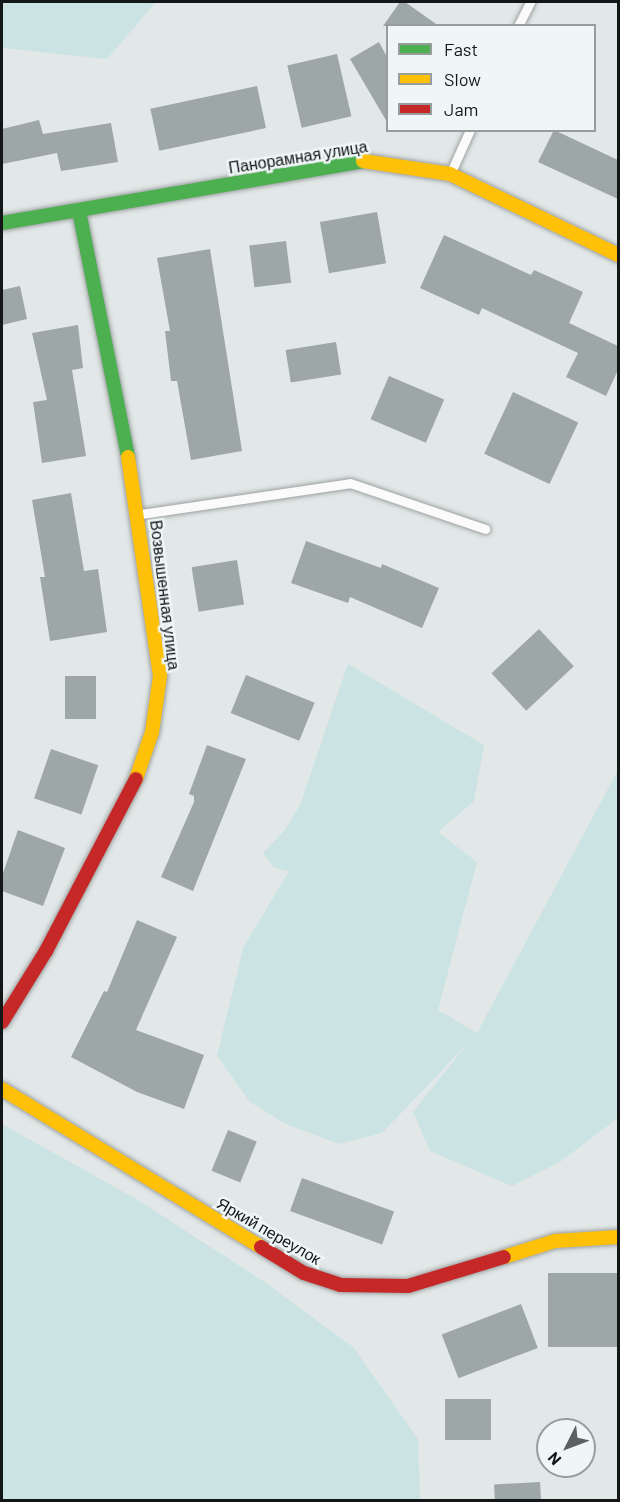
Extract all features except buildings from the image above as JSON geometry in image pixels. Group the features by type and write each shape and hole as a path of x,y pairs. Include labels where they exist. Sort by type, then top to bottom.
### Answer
{"street":[{"name":"Панорамная улица","path":"2,223 79,212 368,160 450,174 618,255"},
{"name":"Возвышенная улица","path":"2,1022 46,951 134,784 152,732 160,676 139,514 79,212"},
{"name":"Яркий переулок","path":"2,1089 304,1273 340,1285 408,1286 555,1241 618,1238"}],"lane":[{"path":"520,24 530,2"},
{"path":"450,174 469,132"},
{"path":"139,514 350,483 485,529"}],"shaded area":[{"path":"2,2 156,2 107,59 2,48"},
{"path":"348,664 484,745 474,801 438,832 477,862 438,1010 477,1033 618,770 618,1118 560,1162 512,1186 430,1151 413,1112 469,1042 382,1133 339,1144 286,1124 250,1102 217,1056 243,948 289,871 274,868 263,853 284,831 300,805"},
{"path":"2,1124 138,1200 263,1281 353,1347 418,1439 420,1500 2,1500"}],"traffic: fast":[{"path":"2,223 363,161"},
{"path":"79,211 128,457"}],"traffic: slow":[{"path":"363,161 450,174 618,255"},
{"path":"128,457 160,676 152,732 136,779"},
{"path":"2,1089 261,1247"},
{"path":"504,1257 555,1241 618,1237"}],"traffic: jam":[{"path":"2,1022 46,951 136,779"},
{"path":"261,1247 304,1273 340,1285 408,1286 504,1257"}]}
